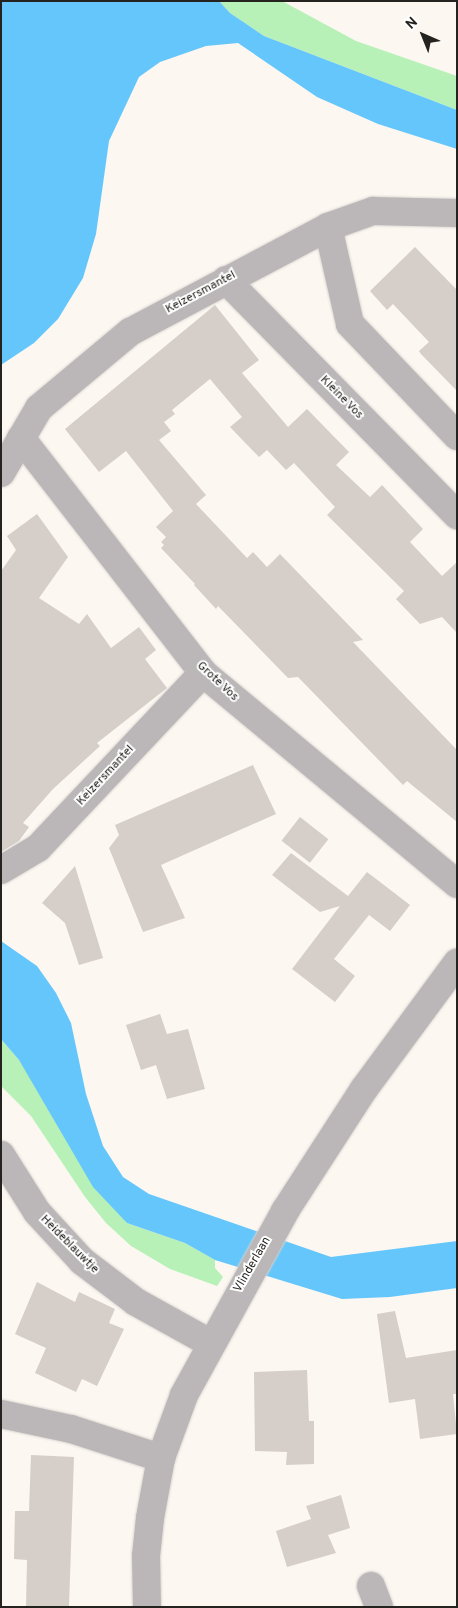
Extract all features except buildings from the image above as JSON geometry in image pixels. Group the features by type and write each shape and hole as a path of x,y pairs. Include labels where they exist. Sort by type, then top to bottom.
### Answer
{"street":[{"name":"Keizersmantel","path":"1,473 39,408 130,332 328,227 373,211 457,213"},
{"path":"328,227 350,324 457,436"},
{"name":"Kleine Vos","path":"226,280 457,515"},
{"name":"Grote Vos","path":"21,438 204,673 457,884"},
{"name":"Keizersmantel","path":"1,870 38,848 204,673"},
{"name":"Vlinderlaan","path":"147,1607 146,1556 161,1458 184,1395 210,1344 285,1211 364,1089 457,963"},
{"name":"Heideblauwtje","path":"1,1155 37,1212 82,1261 136,1302 210,1344"},
{"path":"1,1414 71,1429 161,1458"}],"green space":[{"path":"219,1 282,1 356,41 457,76 457,110 264,36 230,13"},
{"path":"1,1039 19,1060 127,1223 185,1243 215,1260 215,1268 223,1277 217,1286 170,1269 131,1246 106,1223 85,1197 31,1116 1,1086"}],"water":[{"path":"1,1 219,1 230,13 264,36 457,110 457,149 378,124 317,97 238,43 206,46 160,62 139,77 109,141 96,234 83,278 58,319 34,343 1,365"},
{"path":"1,941 37,966 56,993 71,1023 86,1094 103,1146 123,1177 149,1194 331,1257 457,1241 457,1288 390,1297 342,1299 215,1260 185,1243 127,1223 93,1187 19,1060 1,1039"}]}
